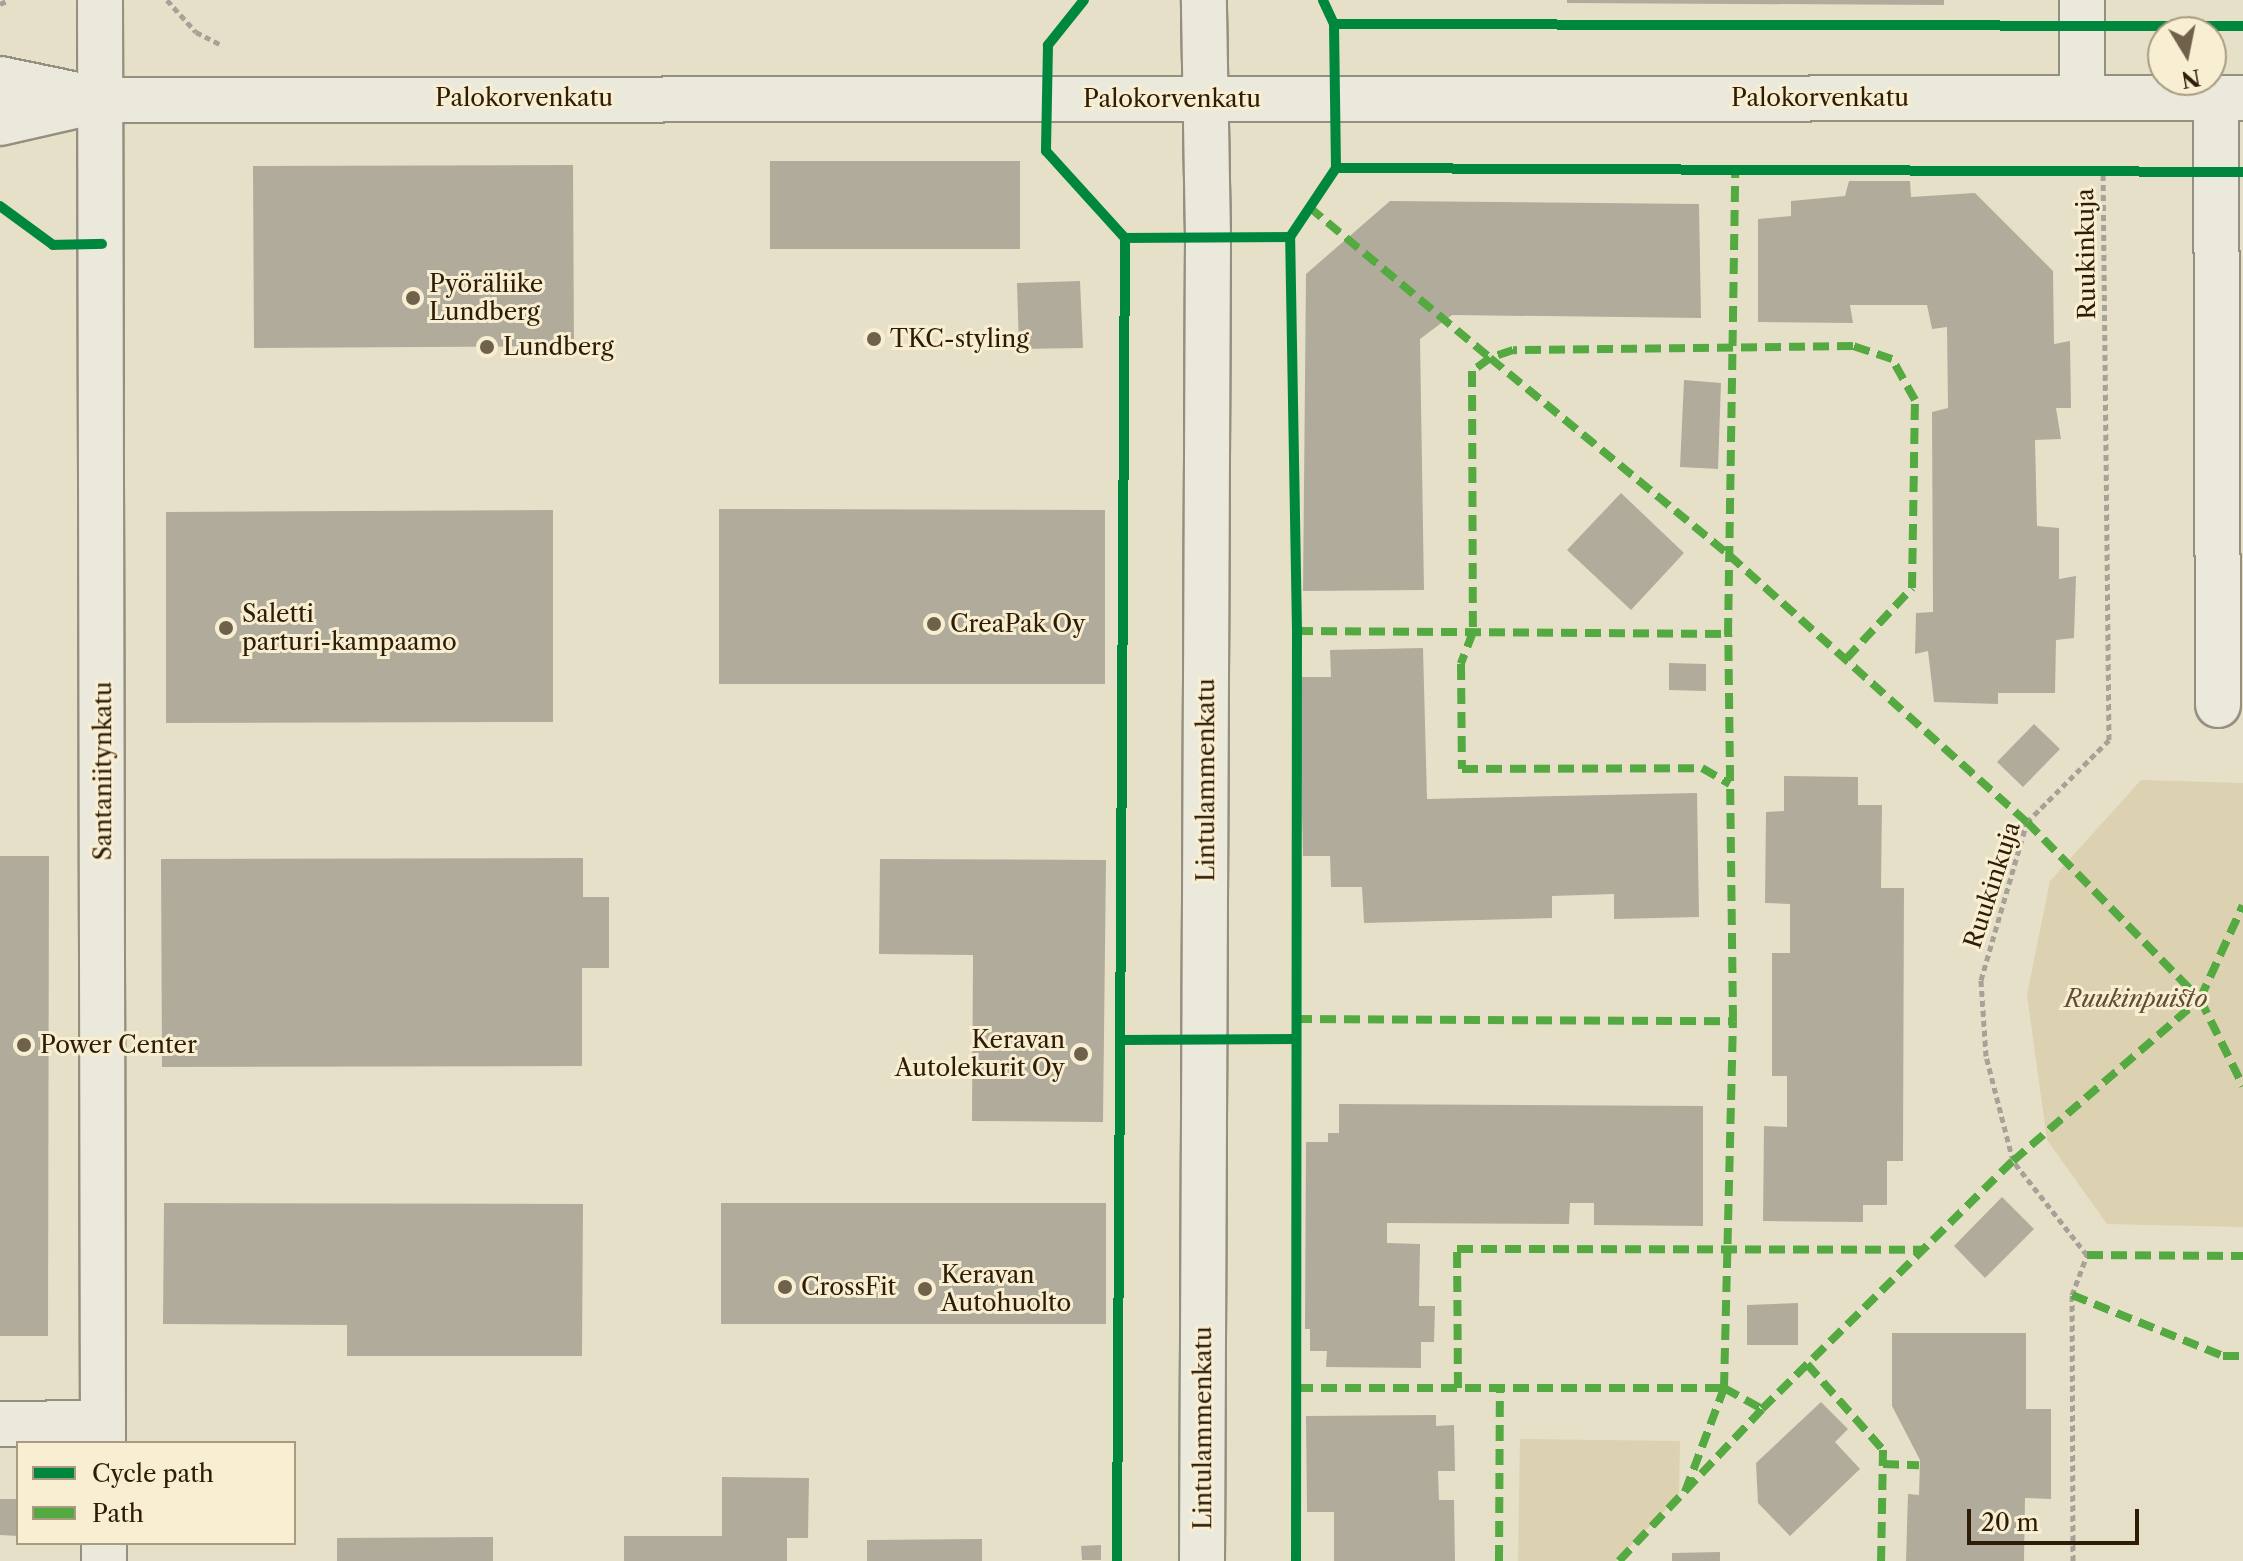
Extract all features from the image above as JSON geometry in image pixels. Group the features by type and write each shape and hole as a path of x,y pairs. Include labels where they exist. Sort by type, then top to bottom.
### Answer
{"street":[{"name":"Santaniitynkatu","path":"100,0 103,1433"},
{"name":"Lintulammenkatu","path":"1202,1561 1204,0"},
{"path":"2082,0 2082,98"},
{"name":"Palokorvenkatu","path":"0,79 101,100 2229,98"},
{"path":"2218,705 2229,98"},
{"name":"Palokorvenkatu","path":"0,123 101,100"},
{"path":"0,1424 103,1433"}],"path":[{"path":"0,4 9,0"},
{"path":"2087,171 2108,171"}],"green space":[{"name":"Ruukinpuisto","path":"2141,780 2243,783 2243,1227 2107,1224 2047,1140 2027,995 2050,881"},
{"path":"1520,1439 1680,1441 1679,1496 1616,1561 1518,1561"}],"building":[{"path":"1567,0 1944,0 1944,5 1567,3"},
{"path":"770,161 1020,161 1020,249 770,249"},
{"name":"Pyöräliike Lundberg","path":"573,165 574,346 254,348 253,166"},
{"path":"1849,181 1910,181 1911,197 1975,193 2053,271 2054,344 2070,341 2071,408 2056,408 2061,439 2035,440 2037,526 2059,528 2059,579 2076,576 2074,638 2056,640 2055,693 1998,693 1998,704 1934,702 1928,651 1915,654 1916,613 1933,612 1932,412 1948,408 1947,327 1932,329 1927,305 1850,305 1853,323 1758,322 1758,219 1791,216 1791,201 1845,196"},
{"path":"1390,201 1699,204 1701,318 1452,315 1420,339 1424,590 1303,591 1306,274"},
{"path":"1080,281 1083,348 1019,349 1017,283"},
{"path":"1684,380 1721,383 1718,469 1680,467"},
{"path":"1621,493 1684,553 1631,610 1567,550"},
{"path":"719,509 1105,510 1105,684 719,684"},
{"path":"553,510 553,722 166,723 166,512"},
{"path":"1423,648 1427,799 1697,793 1699,917 1614,919 1614,894 1552,896 1552,918 1364,923 1362,887 1331,887 1330,856 1303,856 1299,677 1331,677 1330,650"},
{"path":"1669,663 1706,664 1706,691 1669,690"},
{"path":"2034,724 2060,749 2023,787 1997,762"},
{"path":"1784,776 1858,777 1858,805 1882,805 1881,888 1904,888 1903,1161 1887,1161 1887,1205 1863,1205 1863,1222 1763,1221 1764,1126 1787,1127 1787,1076 1772,1076 1772,953 1790,953 1790,904 1765,903 1766,812 1784,811"},
{"name":"Power Center","path":"0,856 49,856 48,1336 0,1336"},
{"path":"583,858 583,897 609,897 609,968 582,968 582,1066 162,1067 161,859"},
{"path":"880,859 1106,860 1103,1122 972,1121 973,955 879,954"},
{"path":"1339,1104 1703,1106 1703,1226 1594,1225 1594,1203 1570,1203 1569,1224 1387,1223 1387,1243 1420,1244 1419,1306 1435,1306 1434,1342 1421,1342 1421,1368 1326,1367 1327,1351 1310,1351 1310,1329 1305,1329 1306,1142 1328,1142 1328,1133 1339,1133"},
{"path":"2002,1197 2034,1229 1985,1278 1954,1246"},
{"path":"164,1203 583,1204 582,1356 347,1356 347,1325 163,1324"},
{"path":"721,1203 1106,1203 1106,1324 721,1324"},
{"path":"1798,1303 1798,1345 1747,1345 1747,1305"},
{"path":"1892,1333 2026,1333 2026,1409 2051,1409 2051,1499 2025,1498 2024,1561 1906,1561 1908,1494 1919,1495 1920,1460 1892,1406"},
{"path":"1821,1402 1848,1429 1835,1442 1860,1469 1790,1536 1758,1503 1756,1463"},
{"path":"1436,1415 1436,1426 1454,1425 1455,1471 1438,1471 1439,1500 1454,1500 1455,1561 1334,1561 1334,1512 1307,1512 1306,1416"},
{"path":"722,1477 809,1478 808,1538 787,1538 787,1561 624,1561 624,1536 722,1536"},
{"path":"0,1499 16,1499 16,1536 0,1535"},
{"path":"493,1537 493,1561 337,1561 337,1538"},
{"path":"982,1539 982,1561 867,1561 867,1540"},
{"path":"1101,1545 1101,1560 1082,1560 1081,1546"},
{"path":"1720,1552 1720,1561 1672,1561 1672,1553"}],"marked path":[{"path":"1685,1492 1724,1388 1733,1021 1728,634 1735,169"},
{"path":"1309,207 1490,358 1472,371 1473,632 1461,664 1462,769 1702,768 1730,784"},
{"path":"1846,659 1912,588 1915,400 1892,359 1853,346 1513,350 1490,358 1729,555 2027,822 2200,999 2243,1086"},
{"path":"1297,631 1728,634"},
{"path":"1619,1561 1762,1409 2013,1161 2200,999 2243,905"},
{"path":"1296,1019 1733,1021"},
{"path":"1458,1388 1457,1249 1923,1250"},
{"path":"2087,1255 2243,1256"},
{"path":"2072,1295 2223,1356 2243,1356"},
{"path":"1807,1364 1883,1450 1881,1561"},
{"path":"1297,1388 1724,1388 1762,1409"},
{"path":"1499,1561 1500,1388"},
{"path":"1883,1464 1919,1465"}],"cycle path":[{"path":"1084,0 1048,45 1046,151 1125,238 1117,1561"},
{"path":"1296,1561 1297,631 1290,237 1336,168 1334,24 1323,0"},
{"path":"1334,24 2243,26"},
{"path":"1336,168 2243,172"},
{"path":"0,206 53,245 102,244"},
{"path":"1125,238 1290,237"},
{"path":"1120,1040 1296,1039"}],"place":[{"name":"Pyöräliike Lundberg","path":"413,298"},
{"name":"TKC-styling","path":"874,339"},
{"name":"Lundberg","path":"487,347"},
{"name":"CreaPak Oy","path":"934,624"},
{"name":"Saletti parturi-kampaamo","path":"226,628"},
{"name":"Power Center","path":"24,1045"},
{"name":"Keravan Autolekurit Oy","path":"1081,1054"},
{"name":"CrossFit","path":"785,1287"},
{"name":"Keravan Autohuolto","path":"925,1289"}]}
